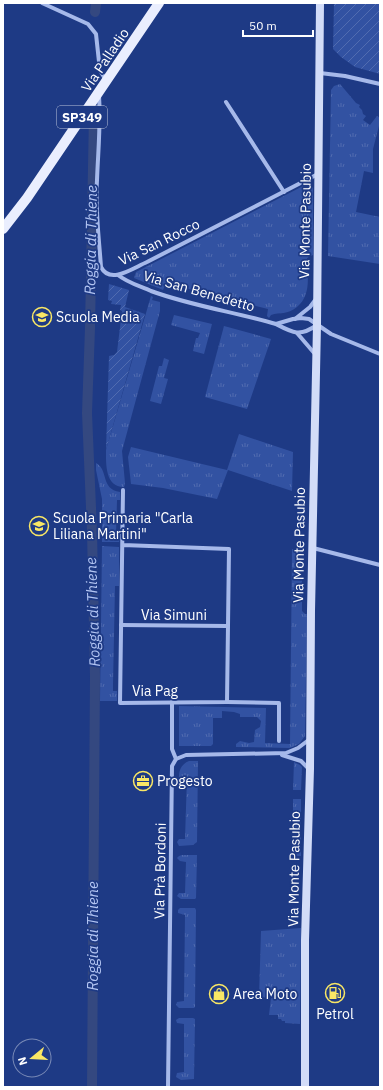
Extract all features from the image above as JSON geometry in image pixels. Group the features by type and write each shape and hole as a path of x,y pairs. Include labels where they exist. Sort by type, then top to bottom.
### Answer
{"main road":[{"name":"Via Palladio","path":"3,229 27,198 99,94 159,3"},
{"name":"Via Monte Pasubio","path":"305,1087 305,940 310,769 312,547 319,174 320,3"}],"street":[{"path":"42,3 88,24 97,38 100,71 106,82"},
{"path":"320,73 345,76 380,84"},
{"name":"Via San Rocco","path":"99,94 101,116 96,181 100,267 106,274 113,276 118,275 147,262 319,174"},
{"path":"226,102 284,192"},
{"name":"Via San Benedetto","path":"118,275 129,282 167,296 215,310 276,324 297,333"},
{"path":"294,319 304,313 317,297"},
{"name":"Via San Benedetto","path":"276,324 294,319 308,319 332,334 380,354"},
{"path":"316,356 297,333 310,330 317,325"},
{"name":"Via Pag","path":"123,490 120,702 279,703 279,741"},
{"path":"123,545 229,549 227,702"},
{"path":"312,547 380,565"},
{"name":"Via Simuni","path":"122,625 227,626"},
{"path":"172,702 172,749 176,759 186,755 279,754 293,751 310,739"},
{"path":"279,754 301,762 310,769"},
{"name":"Via Prà Bordoni","path":"168,1087 172,766 176,759"}],"green space":[{"path":"334,3 380,3 380,74 355,67 333,49"},
{"path":"340,84 356,103 360,105 359,107 366,116 363,120 370,125 377,116 380,118 373,149 373,173 364,171 356,212 380,217 380,264 328,256 331,90 334,86"},
{"path":"309,183 313,188 313,255 306,260 308,280 306,295 301,303 293,310 271,315 269,318 267,316 268,309 189,289 167,281 163,290 134,278 136,272"},
{"path":"109,284 129,290 125,307 145,314 106,450 109,356 114,355 117,352 122,311 120,310 121,305 111,304 112,301 108,300"},
{"path":"151,296 153,297 152,300 160,302 160,311 122,451 125,483 124,487 118,486 110,479 106,462 106,450"},
{"path":"174,315 212,324 204,354 193,351 196,338 198,338 200,333 171,325"},
{"path":"224,326 271,339 247,409 205,397"},
{"path":"164,358 169,360 164,378 168,379 161,404 150,401 159,366 162,366"},
{"path":"239,434 293,452 292,491 228,470 217,499 163,488 131,484 128,457 131,447 227,470"},
{"path":"96,463 100,466 110,487 120,492 120,500 117,500 116,535 120,535 119,542 102,542 102,499"},
{"path":"102,546 119,547 119,586 115,586 113,684 113,691 117,691 117,701 100,701"},
{"path":"292,549 298,550 302,554 302,611 307,614 305,736 299,744 290,748 236,747 236,744 240,741 249,743 254,742 255,730 260,727 261,721 257,717 240,717 240,714 234,712 222,711 222,718 213,718 213,744 211,746 179,746 179,706 266,708 265,743 290,744"},
{"path":"189,761 198,761 197,842 193,845 179,846 177,842 179,839 185,839 187,777 179,777 179,774 183,765"},
{"path":"294,762 302,767 301,790 293,790"},
{"path":"293,799 301,799 301,856 293,856"},
{"path":"182,855 197,855 195,899 181,899 177,896 179,893 185,893 186,862 180,861 177,858"},
{"path":"180,908 195,908 196,910 194,1008 179,1008 176,1005 177,1002 184,1001 185,915 178,913"},
{"path":"301,928 300,1024 285,1023 285,1021 278,1019 278,1015 269,1015 271,998 259,997 261,931"},
{"path":"179,1018 195,1019 194,1079 181,1080 176,1077 177,1073 184,1072 184,1024 177,1023 176,1020"}],"waterway":[{"name":"Roggia di Thiene","path":"95,12 96,3"},
{"name":"Roggia di Thiene","path":"92,1087 95,677 92,531 87,413 94,113"}],"place":[{"name":"Scuola Media","path":"42,317"},
{"name":"Scuola Primaria \"Carla Liliana Martini\"","path":"39,526"},
{"name":"Progesto","path":"143,781"},
{"name":"Petrol","path":"335,993"},
{"name":"Area Moto","path":"219,994"}]}
